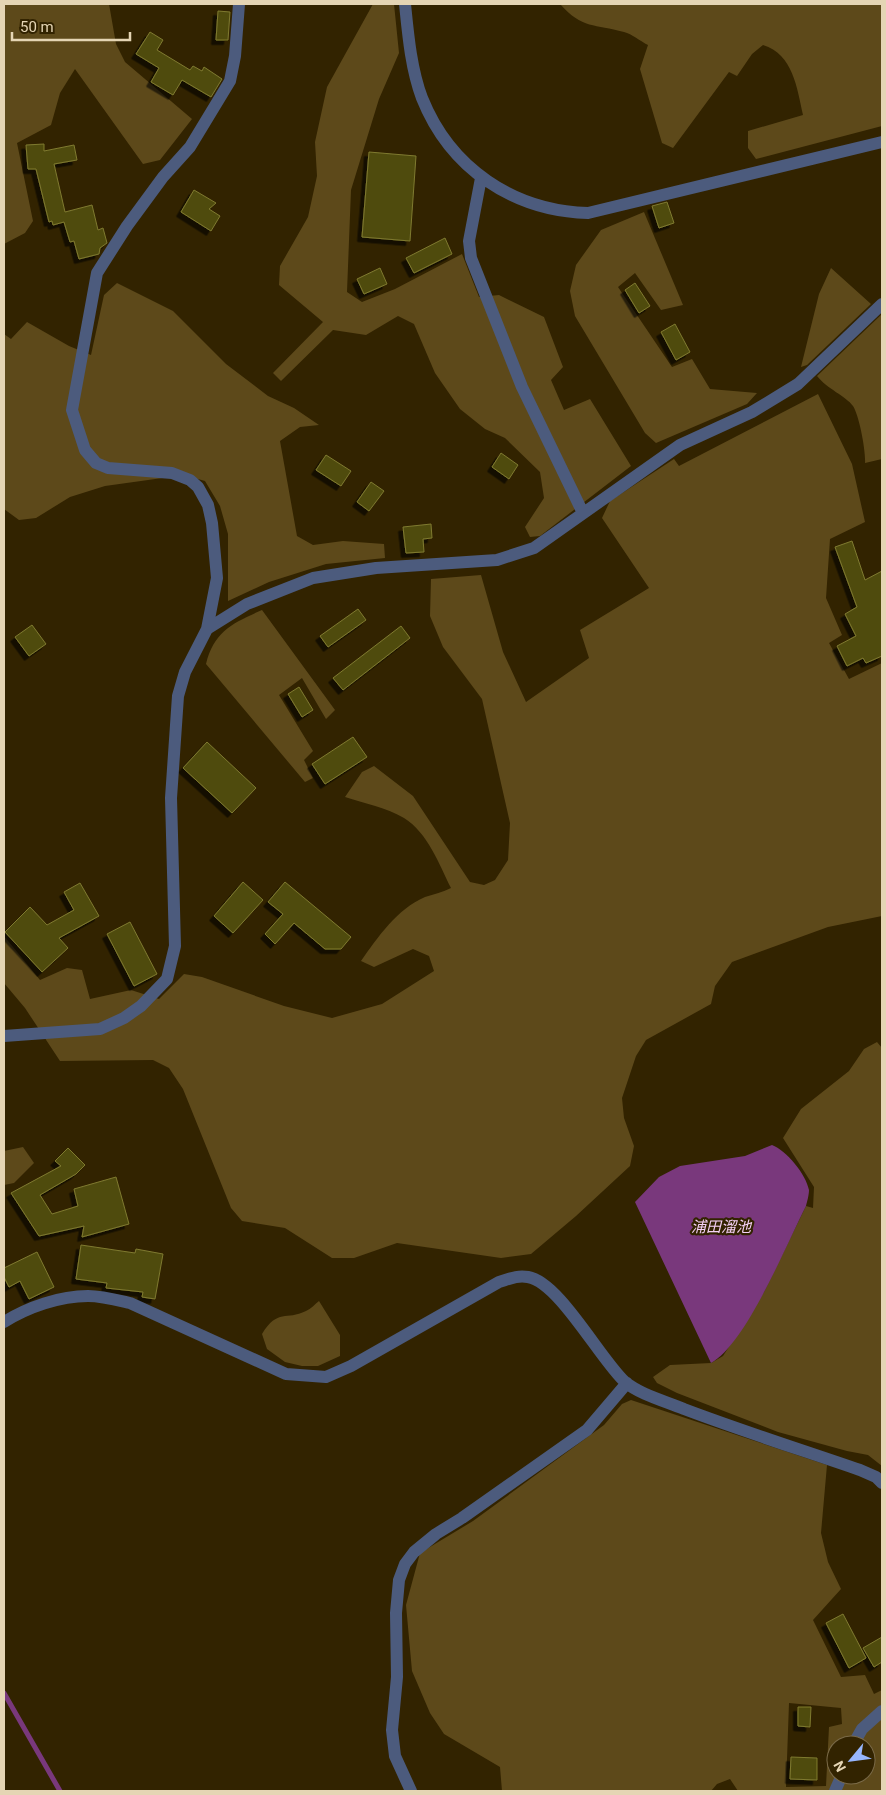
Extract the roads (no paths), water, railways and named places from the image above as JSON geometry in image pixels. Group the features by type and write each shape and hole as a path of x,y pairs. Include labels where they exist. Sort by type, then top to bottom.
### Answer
{"street":[{"path":"4,1036 100,1029 124,1018 141,1006 167,978 175,946 171,798 178,696 185,672 207,629 217,578 212,523 208,505 198,487 190,480 172,473 108,468 96,463 85,450 72,410 97,273 132,219 163,177 190,147 230,81 236,56 239,4"},
{"path":"405,4 408,39 422,96 435,126 453,149 481,178 497,189 521,199 569,213 588,213 882,142"},
{"path":"481,178 469,241 471,258 522,387 583,513"},
{"path":"207,629 247,604 313,578 376,568 497,560 534,548 680,445 752,412 798,384 882,304"},
{"path":"4,1322 49,1302 76,1297 107,1298 130,1303 286,1374 326,1377 351,1366 499,1282 517,1276 530,1277 555,1295 614,1370 627,1383 649,1395 860,1470 882,1482"},
{"path":"411,1791 395,1756 392,1730 397,1677 396,1613 400,1580 405,1564 414,1552 436,1534 462,1518 587,1430 627,1383"},
{"path":"859,1735 862,1729 882,1711"}],"water":[{"name":"浦田溜池","path":"772,1145 789,1157 804,1177 809,1190 806,1206 751,1315 738,1336 711,1363 635,1202 659,1177 680,1166 745,1156"}],"waterway":[{"path":"4,1693 60,1791"}]}
